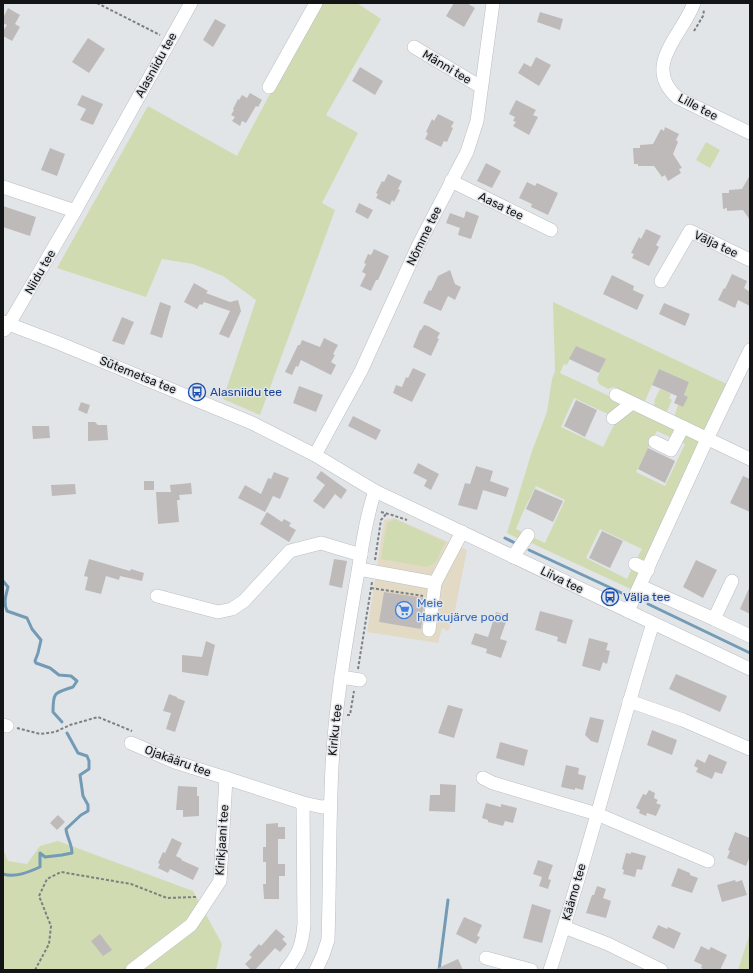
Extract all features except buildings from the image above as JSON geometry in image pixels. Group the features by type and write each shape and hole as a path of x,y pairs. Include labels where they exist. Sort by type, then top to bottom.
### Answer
{"street":[{"name":"Alasniidu tee","path":"75,211 191,3"},
{"path":"269,87 316,3"},
{"name":"Nõmme tee","path":"315,455 361,371 419,244 467,152 477,121 493,3"},
{"name":"Lille tee","path":"700,5 686,22 664,57 662,70 664,82 670,91 678,98 750,133"},
{"name":"Männi tee","path":"414,47 481,87"},
{"name":"Aasa tee","path":"451,181 551,230"},
{"path":"3,187 75,211"},
{"name":"Niidu tee","path":"5,326 75,211"},
{"name":"Välja tee","path":"662,281 690,231 750,260"},
{"name":"Sütemetsa tee","path":"5,326 252,423 315,455 375,491"},
{"path":"628,612 707,439 750,350"},
{"path":"616,395 750,459"},
{"path":"613,418 632,403"},
{"path":"655,442 671,450 683,427"},
{"name":"Liiva tee","path":"375,491 750,669"},
{"name":"Kiriku tee","path":"316,970 328,940 330,806 336,713 361,555 375,491"},
{"path":"429,630 435,583 462,532"},
{"path":"512,557 528,535"},
{"path":"157,596 218,612 232,609 244,600 290,551 321,543 361,555"},
{"path":"635,564 648,570"},
{"path":"359,570 435,583"},
{"path":"714,619 732,581"},
{"path":"640,586 750,636"},
{"name":"Käämo tee","path":"550,970 653,623"},
{"path":"341,677 358,679"},
{"path":"629,701 683,720 750,749"},
{"name":"Ojakääru tee","path":"132,743 175,762 226,778"},
{"path":"226,778 303,803 322,807 330,806"},
{"name":"Kirikjaani tee","path":"132,970 191,925 220,882 226,778"},
{"path":"483,778 493,783 597,814 708,861"},
{"path":"286,970 298,954 303,940 303,803"},
{"path":"564,927 608,944 661,970"},
{"path":"486,958 531,970"}],"path":[{"path":"97,3 162,36"},
{"path":"693,32 703,16 700,5"},
{"path":"336,713 350,715 358,679 381,520 387,513"},
{"path":"371,588 433,597"},
{"path":"5,725 40,734 56,732 70,725 98,717 107,720"},
{"path":"35,970 49,944 51,926 39,896 47,880 61,872 131,884 167,898 201,897"}],"shaded area":[{"path":"394,518 467,550 453,620 448,631 442,628 438,643 367,632 384,520"}],"green space":[{"path":"318,3 357,3 381,19 326,115 358,133 322,203 335,210 260,415 223,399 256,300 223,276 193,264 162,259 146,297 57,268 148,106 237,156"},
{"path":"706,142 720,150 710,168 696,160"},
{"path":"553,302 729,385 704,433 675,419 678,405 683,407 687,397 684,395 689,382 659,369 645,401 642,403 614,387 608,389 599,384 597,379 605,359 576,346 567,365 564,364 560,373 624,403 610,415 574,398 561,427 603,447 617,419 630,409 677,429 672,438 657,431 636,472 665,486 685,444 680,442 683,435 697,439 700,446 646,562 636,560 642,549 600,529 586,558 627,579 633,566 641,570 633,590 529,542 532,537 545,543 565,500 536,486 516,529 524,533 521,540 507,533 532,451 547,412 552,379 555,371"},
{"path":"660,389 671,394 669,398 672,400 667,411 662,413 655,410 654,405 654,401"},
{"path":"395,519 445,542 436,562 427,567 381,559 387,523"},
{"path":"58,841 193,891 222,944 216,970 3,970 3,849 8,861 27,864 40,846"},
{"path":"750,933 750,970 738,970"}],"waterway":[{"path":"505,538 517,544"},
{"path":"529,550 626,595"},
{"path":"3,581 8,587 5,602 7,611 27,618 32,629 41,640 35,661 36,663 50,668 59,675 71,676 77,681 73,687 59,692 55,696 53,712 62,722"},
{"path":"648,604 750,653"},
{"path":"3,874 17,875 40,867 40,853 45,857 72,853 66,829 81,815 88,811 88,805 83,796 80,775 89,769 89,761 87,756 78,753 67,733"},
{"path":"439,970 448,900"}],"place":[{"name":"Alasniidu tee","path":"197,392"},
{"name":"Välja tee","path":"610,597"},
{"name":"Meie Harkujärve pood","path":"404,610"}]}
